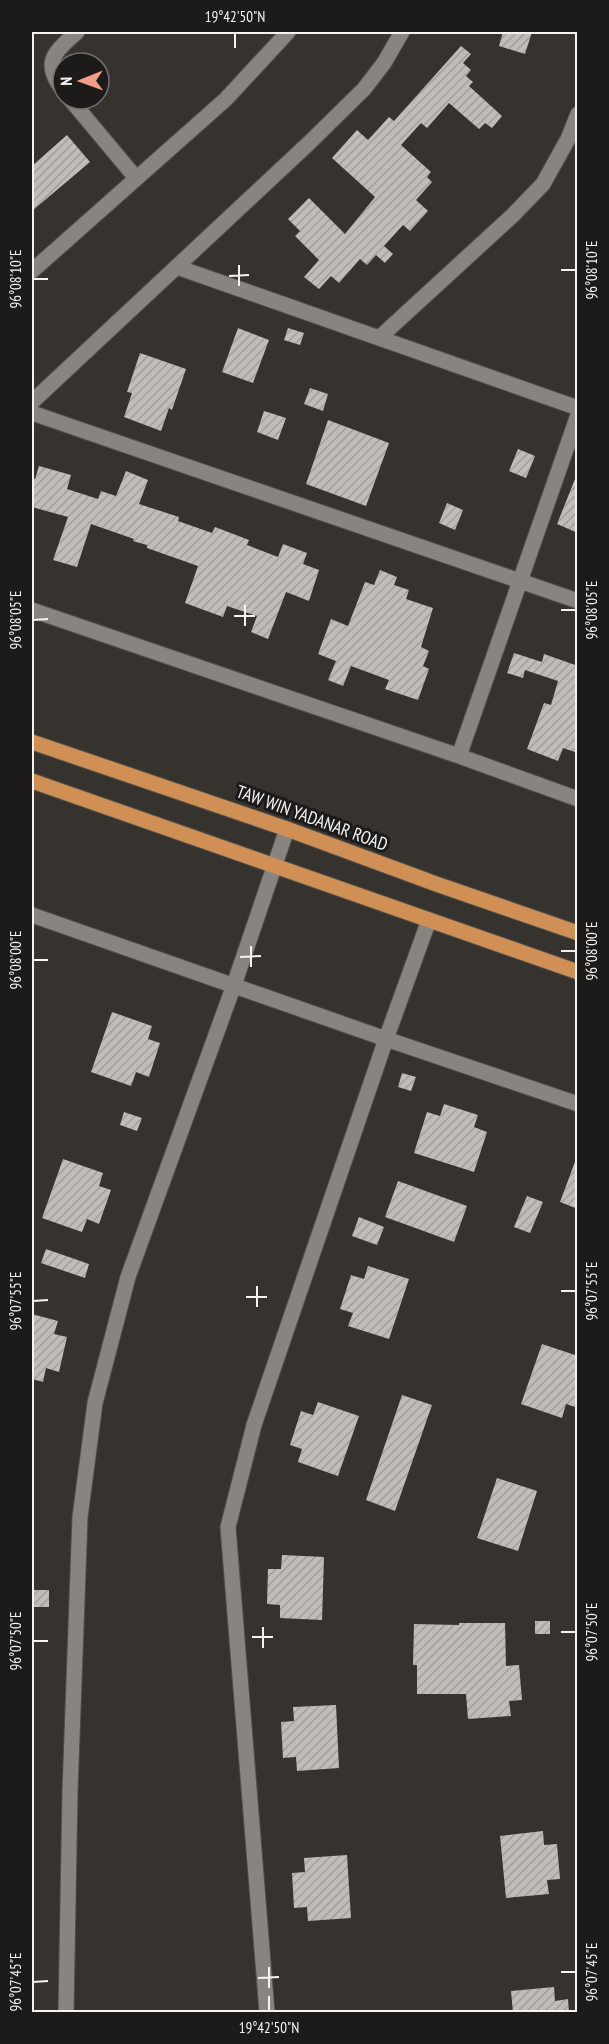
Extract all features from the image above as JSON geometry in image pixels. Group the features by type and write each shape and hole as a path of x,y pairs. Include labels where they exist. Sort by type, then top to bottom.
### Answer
{"main road":[{"name":"TAW WIN YADANAR ROAD","path":"32,742 287,829 578,933"},
{"path":"32,782 578,972"}],"street":[{"path":"57,51 77,32"},
{"path":"34,264 226,99 288,32"},
{"path":"32,402 364,89 384,63 402,32"},
{"path":"80,111 136,178"},
{"path":"379,338 543,184 568,139 578,114"},
{"path":"177,267 578,408"},
{"path":"32,413 578,601"},
{"path":"459,756 578,415"},
{"path":"32,610 578,799"},
{"path":"66,2013 70,1791 80,1517 95,1403 128,1277 234,985 287,829"},
{"path":"32,915 578,1104"},
{"path":"267,2013 228,1527 254,1425 429,920"}],"building":[{"path":"503,32 532,32 525,54 499,46"},
{"path":"461,46 471,54 463,63 471,70 466,76 473,82 469,86 502,116 492,128 485,123 479,129 449,103 427,128 421,123 401,145 431,172 427,177 432,182 416,200 428,211 410,231 403,225 384,246 393,254 385,263 376,255 367,265 360,259 339,283 331,276 319,289 304,277 319,260 295,236 300,231 288,219 309,198 345,234 375,197 332,158 357,130 368,140 389,117 394,121"},
{"path":"67,135 90,162 32,211 32,166"},
{"path":"238,328 269,340 253,383 222,372"},
{"path":"288,328 304,333 300,345 284,340"},
{"path":"140,353 186,369 172,410 169,408 161,431 124,417 132,393 127,392"},
{"path":"310,388 328,394 323,411 304,404"},
{"path":"264,411 286,418 278,440 257,432"},
{"path":"328,420 389,443 366,506 306,484"},
{"path":"518,449 535,456 526,478 509,471"},
{"path":"39,466 71,475 67,489 98,499 101,491 116,496 126,471 148,480 139,504 179,517 178,521 212,533 215,527 249,540 247,545 278,557 283,544 307,553 303,564 319,570 309,601 286,592 268,639 251,632 257,616 227,606 223,617 185,603 198,566 147,548 147,545 133,541 134,539 91,524 77,567 53,560 68,517 32,507 32,478 35,479"},
{"path":"578,474 578,533 557,524"},
{"path":"447,503 463,510 455,530 439,523"},
{"path":"380,570 397,577 394,585 409,590 406,599 433,608 421,647 429,651 423,666 429,669 418,700 385,689 389,680 351,666 343,686 328,680 336,661 318,654 331,619 348,626 365,582 374,585"},
{"path":"514,653 542,662 544,654 578,666 578,753 563,748 558,761 527,749 544,703 551,705 558,681 525,670 523,678 507,673"},
{"path":"112,1012 152,1026 148,1039 160,1043 149,1077 136,1072 131,1086 91,1072"},
{"path":"402,1073 416,1077 411,1091 398,1087"},
{"path":"444,1104 478,1115 474,1127 487,1132 474,1172 414,1153 427,1112 440,1116"},
{"path":"124,1112 142,1118 137,1131 120,1125"},
{"path":"63,1159 103,1173 99,1186 111,1190 99,1224 87,1219 82,1232 42,1218"},
{"path":"576,1159 578,1159 578,1209 560,1202"},
{"path":"398,1181 467,1206 454,1242 385,1217"},
{"path":"527,1196 543,1202 530,1233 514,1227"},
{"path":"359,1217 384,1227 377,1245 352,1236"},
{"path":"46,1249 89,1264 85,1278 41,1263"},
{"path":"368,1266 409,1279 389,1339 348,1326 353,1313 340,1309 351,1275 364,1279"},
{"path":"32,1314 58,1321 54,1334 67,1337 59,1372 46,1368 43,1382 32,1379"},
{"path":"542,1344 578,1356 578,1408 566,1404 562,1418 521,1404"},
{"path":"402,1395 432,1405 395,1511 366,1500"},
{"path":"318,1402 359,1416 338,1476 298,1462 302,1449 290,1445 301,1411 313,1415"},
{"path":"497,1478 537,1491 518,1551 477,1538"},
{"path":"282,1555 324,1557 322,1620 280,1618 280,1605 267,1604 268,1569 281,1569"},
{"path":"34,1590 49,1590 49,1607 34,1607"},
{"path":"535,1621 550,1621 550,1634 535,1634"},
{"path":"459,1623 505,1623 506,1666 519,1665 522,1700 509,1701 511,1716 468,1719 466,1694 417,1694 417,1665 413,1665 414,1624 459,1625"},
{"path":"336,1705 339,1768 297,1771 296,1757 283,1758 281,1722 294,1721 293,1707"},
{"path":"543,1831 544,1845 557,1844 560,1879 547,1880 549,1894 506,1898 500,1836"},
{"path":"347,1855 351,1918 308,1921 307,1907 294,1908 292,1873 305,1872 304,1858"},
{"path":"554,1987 555,2001 568,1999 569,2013 513,2013 511,1991"}]}
